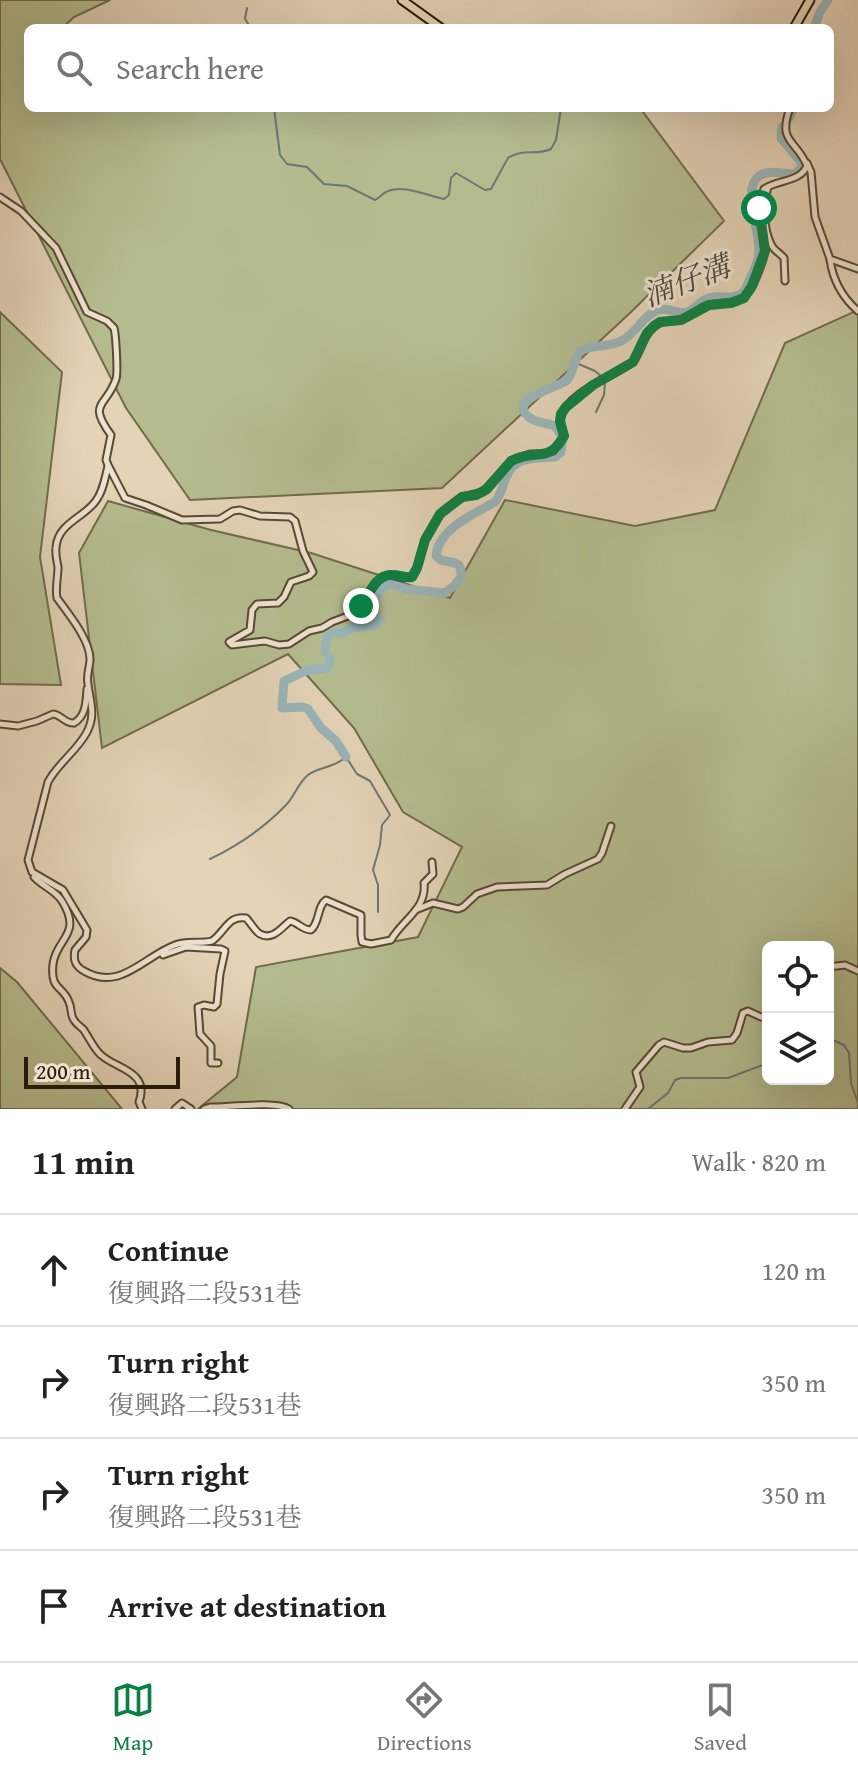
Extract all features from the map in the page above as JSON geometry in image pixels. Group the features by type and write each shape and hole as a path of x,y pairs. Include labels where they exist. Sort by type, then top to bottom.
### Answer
{"main road":[{"path":"402,0 435,24"},
{"path":"796,24 810,0"}],"street":[{"path":"789,112 787,138 811,172 814,212 831,268 846,300 858,311"},
{"path":"0,197 24,214 56,248 87,312 107,321 114,328 117,373 99,413 111,435 106,460 125,498 185,521 220,519 236,510 293,519 313,572 291,582 278,603 257,604 252,610 250,630 229,642 232,645 265,641 279,645 289,644 309,631 356,613 382,577 412,577 425,540 440,514 462,497 483,492 511,461 530,454 553,451 564,436 560,421 566,407 593,385 633,362 647,333 654,326 660,322 681,320 709,305 744,298 752,286 765,251 759,208 764,189 802,175 806,171 806,162"},
{"path":"768,186 764,215 771,245 786,262 785,281"},
{"path":"830,259 858,269"},
{"path":"0,724 18,726 53,714 74,723 82,716 90,656 80,632 57,598 56,548 67,525 97,501 108,465"},
{"path":"88,684 93,710 91,722 80,743 53,772 44,790 43,806 28,860 40,883 60,898 68,916 69,932 53,961 55,984 68,999 74,1020 97,1050 103,1057 129,1071 140,1085 142,1092 139,1102 142,1109"},
{"path":"417,909 433,903 458,909 477,894 497,887 547,885 598,859 611,826"},
{"path":"32,872 63,890 87,930 86,937 75,950 75,963 104,979 117,976 173,946 212,941 237,917 246,918 265,936 276,934 290,921 311,930 326,900 359,913 362,917 362,942 371,944 391,940 417,909 424,895 424,883 433,874 432,862"},
{"path":"140,965 181,948 224,949 226,954 217,1004 214,1007 198,1007 200,1034 211,1046 211,1063 218,1063"},
{"path":"834,966 845,965 858,971"},
{"path":"625,1109 640,1087 636,1072 659,1045 664,1042 691,1048 708,1042 732,1040 743,1013 748,1011 762,1017"},
{"path":"175,1109 182,1103 191,1109"},
{"path":"204,1109 261,1105 282,1105 289,1109"}],"green space":[{"path":"0,0 110,0 74,17 66,24 24,24 24,112 643,112 724,221 442,488 190,500 126,408 0,159"},
{"path":"858,310 858,1109 198,1109 237,1077 256,967 418,937 462,847 403,812 354,728 288,654 102,748 79,553 108,501 211,530 311,553 450,598 505,500 635,526 715,510 785,343"},
{"path":"0,312 62,372 40,557 61,685 0,684"},
{"path":"0,968 17,982 122,1109 0,1109"}],"waterway":[{"name":"湳仔溝","path":"816,24 828,0"},
{"path":"247,8 245,19 248,24"},
{"path":"275,112 280,155 287,164 307,167 324,184 347,186 375,200 386,192 400,189 444,199 449,195 451,178 456,173 485,190 491,189 508,158 519,153 551,149 556,140 560,112"},
{"name":"湳仔溝","path":"789,118 792,112"},
{"name":"湳仔溝","path":"561,435 555,426 530,418 524,411 524,405 536,395 567,380 580,351 621,341 658,310 685,313 702,301 733,297 744,290 759,253 752,201 754,182 763,174 795,174 801,168 801,162 781,138 782,127"},
{"path":"574,362 601,376"},
{"path":"596,412 604,395 605,383"},
{"name":"湳仔溝","path":"376,598 388,583 407,589 445,593 455,585 461,577 459,565 436,556 443,538 458,523 495,502 514,465 526,460 555,457 561,452 562,442"},
{"name":"湳仔溝","path":"325,652 329,634 376,625 380,619 373,611 373,603"},
{"name":"湳仔溝","path":"329,657 327,668 308,670 284,681 282,708 308,709 346,757"},
{"name":"湳仔溝","path":"210,859 268,822 289,802 308,775 346,757 357,774 370,781 390,815 382,825 373,870 378,885 378,912"},
{"path":"834,1041 844,1045 849,1053 851,1083 858,1103"},
{"path":"648,1109 668,1093 675,1080 728,1078 762,1065"}],"route":[{"path":"361,606 382,577 412,577 425,540 447,508 462,497 483,492 511,461 530,454 553,451 564,436 560,421 566,407 593,385 633,362 641,343 654,326 669,320 681,320 709,305 744,298 752,286 765,251 759,208"}]}
